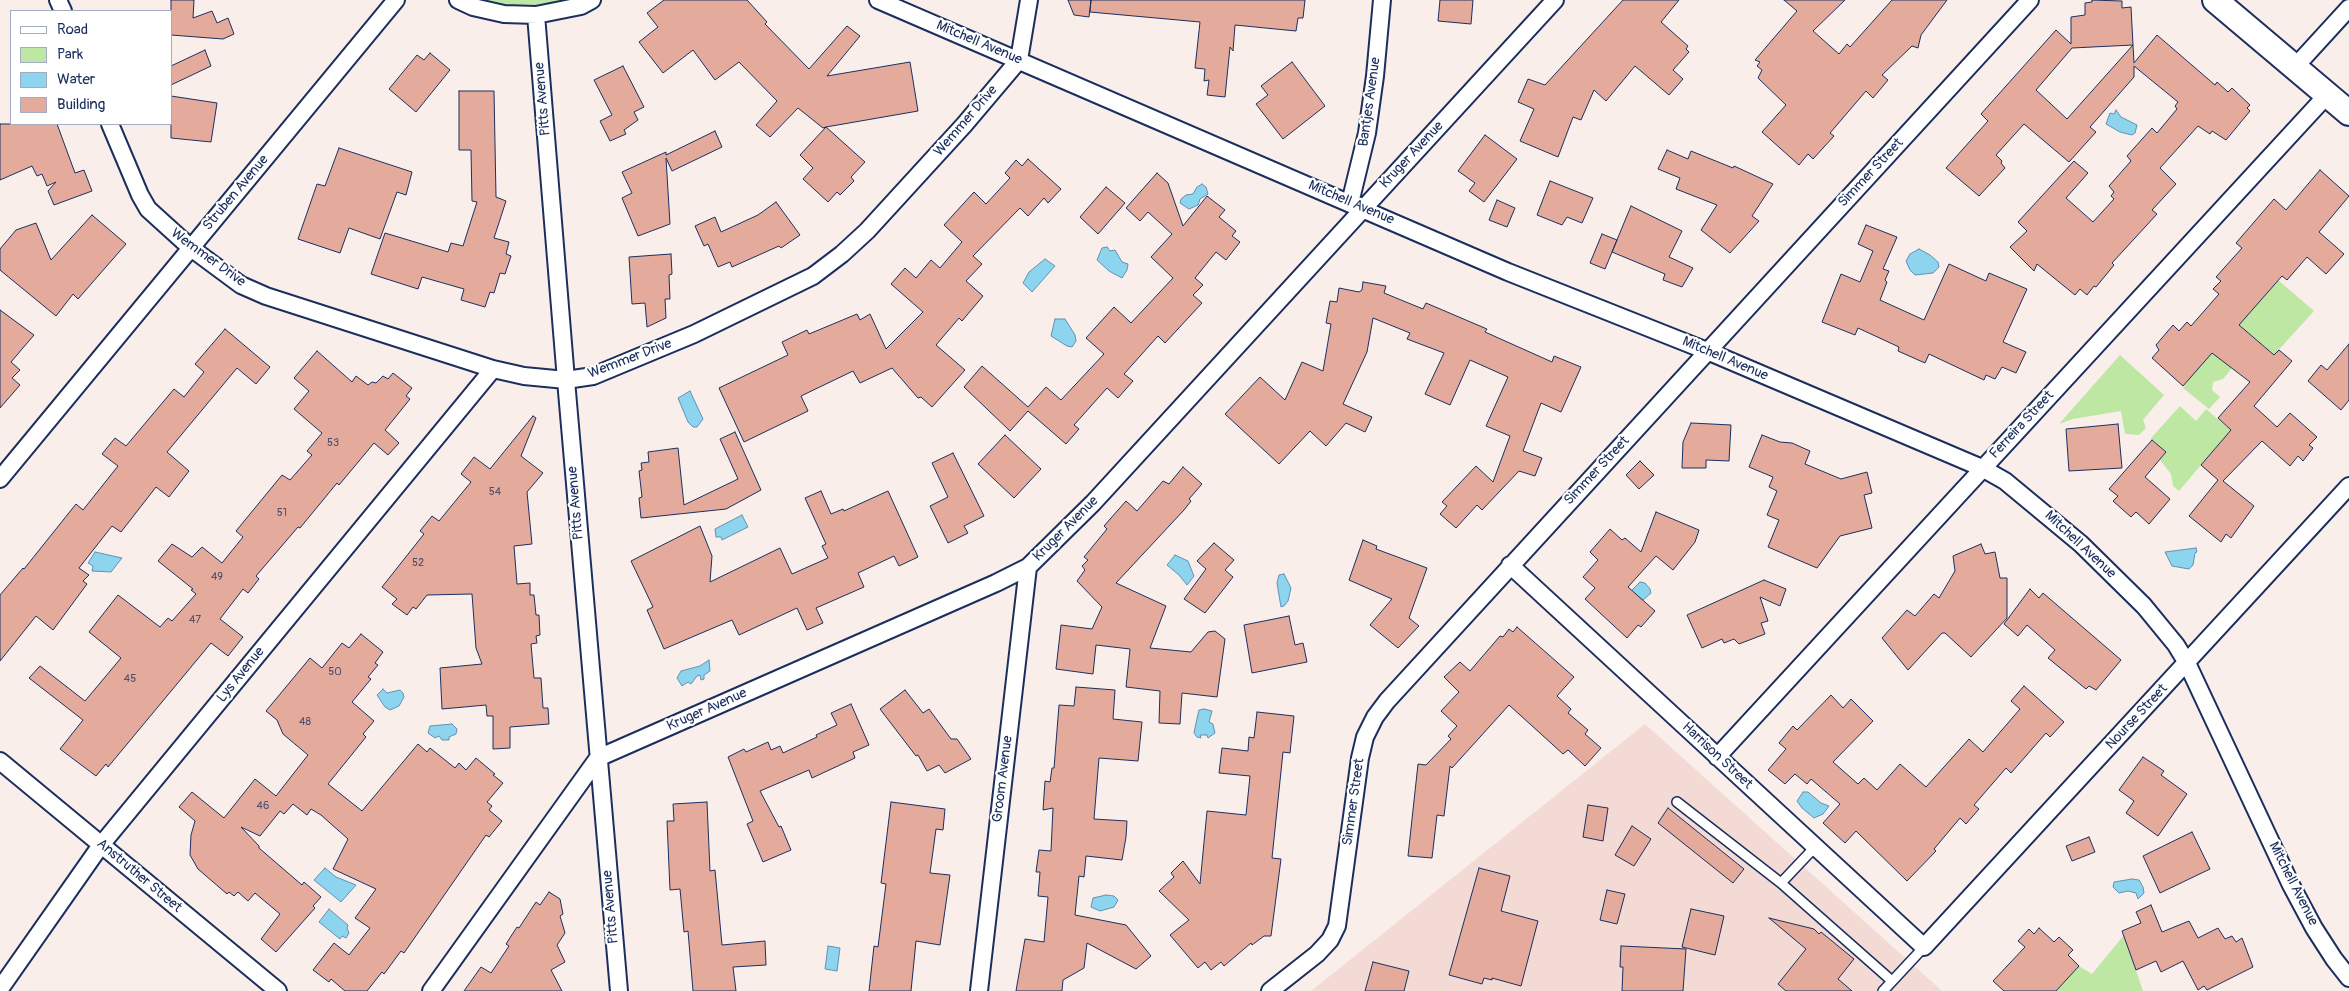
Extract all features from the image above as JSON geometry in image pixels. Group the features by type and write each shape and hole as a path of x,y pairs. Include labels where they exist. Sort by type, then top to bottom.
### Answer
{"main road":[{"path":"2215,0 2349,113"}],"street":[{"name":"Struben Avenue","path":"0,479 396,0"},
{"path":"458,0 473,7 504,14 536,15 581,6 592,0"},
{"name":"Mitchell Avenue","path":"878,0 1508,272 1707,351 1982,468 2005,481 2039,507 2081,544 2161,624 2187,663 2291,885 2314,928 2349,978"},
{"path":"1019,60 1029,0"},
{"name":"Bantjes Avenue","path":"1356,205 1375,76 1382,0"},
{"name":"Kruger Avenue","path":"598,758 996,584 1028,567 1093,503 1356,205 1555,0"},
{"name":"Simmer Street","path":"1270,991 1317,954 1330,940 1337,926 1360,758 1365,737 1374,718 1510,565 2030,0"},
{"path":"2295,67 2349,8"},
{"name":"Pitts Avenue","path":"536,15 619,991"},
{"name":"Wemmer Drive","path":"110,125 140,195 148,209 163,225 190,248 241,285 266,296 492,369 524,376 566,380 592,376 678,341 813,276 842,254 867,231 964,125 1019,60"},
{"name":"Ferreira Street","path":"1717,757 2327,95"},
{"name":"Lys Avenue","path":"0,989 101,845 492,369"},
{"name":"Nourse Street","path":"1924,947 2349,486"},
{"name":"Harrison Street","path":"1510,565 1924,947"},
{"name":"Groom Avenue","path":"979,991 1028,567"},
{"path":"431,991 598,758"},
{"name":"Anstruther Street","path":"0,761 278,991"}],"lane":[{"path":"1677,802 1781,882 1892,981"},
{"path":"1781,882 1815,847"},
{"path":"1882,991 1924,947"}],"shaded area":[{"path":"1645,724 1942,991 1311,991"}],"green space":[{"path":"478,0 575,0 537,7 502,6"},
{"path":"2278,280 2314,311 2274,355 2227,315"},
{"path":"2207,349 2232,368 2223,379 2213,382 2212,390 2220,397 2209,409 2183,388"},
{"path":"2120,355 2164,395 2143,420 2146,428 2139,435 2125,434 2121,411 2073,419 2059,424"},
{"path":"2180,406 2196,421 2206,409 2242,440 2217,446 2179,491 2173,486 2171,474 2160,460 2166,452 2151,438"},
{"path":"2124,935 2143,991 2056,991 2079,966 2092,974"}],"water":[{"path":"2116,110 2121,117 2137,125 2135,133 2132,135 2120,132 2106,124 2110,113 2114,114"},
{"path":"1202,184 1206,187 1208,194 1200,199 1198,205 1189,209 1180,203 1181,199 1186,195 1193,194 1197,187"},
{"path":"1107,247 1110,251 1115,250 1122,262 1128,264 1122,278 1109,271 1097,260 1102,248"},
{"path":"1919,249 1938,262 1939,267 1933,273 1915,275 1910,270 1906,261 1910,254"},
{"path":"1045,259 1055,266 1032,292 1023,283 1029,272"},
{"path":"1055,319 1065,319 1075,335 1076,341 1072,347 1051,336"},
{"path":"690,391 703,419 697,427 693,427 688,422 678,398"},
{"path":"742,515 748,527 722,540 721,537 716,537 715,529"},
{"path":"2196,548 2197,552 2195,553 2193,565 2189,569 2172,566 2165,552"},
{"path":"95,552 122,558 111,572 92,571 93,566 88,563"},
{"path":"1175,555 1188,561 1194,576 1187,585 1167,565"},
{"path":"1284,574 1291,588 1288,601 1281,607 1277,583 1279,575"},
{"path":"1640,582 1645,583 1651,593 1643,600 1630,592"},
{"path":"709,660 710,671 704,675 704,679 701,680 700,675 691,684 688,682 682,686 677,678 681,671 700,666"},
{"path":"383,689 387,693 400,690 403,693 404,697 399,706 390,710 385,707 377,695"},
{"path":"1199,710 1212,711 1209,722 1213,724 1215,733 1208,738 1207,735 1200,735 1201,738 1197,737 1194,733"},
{"path":"452,724 457,729 456,734 449,737 449,740 442,740 439,736 435,738 428,733 430,726"},
{"path":"1803,792 1808,792 1821,803 1829,806 1823,814 1814,818 1802,808 1797,801"},
{"path":"325,868 336,877 356,885 341,902 314,880"},
{"path":"2132,879 2139,880 2143,887 2144,893 2138,899 2136,893 2128,891 2119,893 2113,887 2114,882"},
{"path":"1106,895 1114,896 1118,900 1114,907 1100,911 1091,907 1093,898"},
{"path":"329,909 348,925 349,933 346,938 342,936 340,939 319,922"},
{"path":"828,946 840,948 837,971 825,969"}],"building":[{"path":"171,0 194,0 193,18 212,11 217,23 228,18 234,34 223,39 172,35"},
{"path":"664,0 747,0 767,22 765,24 809,69 847,26 860,36 827,76 910,62 918,111 823,128 798,108 770,137 756,125 777,101 739,62 715,80 693,50 663,73 639,42 658,27 647,13"},
{"path":"1068,0 1091,0 1089,17 1074,15"},
{"path":"1091,0 1305,0 1303,18 1298,18 1296,31 1235,25 1233,51 1230,47 1225,97 1207,95 1209,80 1204,81 1205,69 1195,68 1200,22 1090,12"},
{"path":"1440,0 1473,0 1471,24 1438,21"},
{"path":"1623,0 1679,0 1661,22 1688,46 1686,49 1689,52 1673,70 1683,79 1669,95 1635,66 1606,101 1594,90 1581,120 1573,117 1558,157 1520,141 1534,109 1518,102 1528,79 1545,85"},
{"path":"1784,0 1845,0 1813,31 1839,54 1847,44 1850,47 1892,0 1947,0 1921,35 1918,48 1912,46 1882,75 1888,80 1873,98 1866,91 1830,133 1834,136 1813,159 1808,154 1799,165 1762,132 1786,105 1758,78 1762,70 1757,66 1760,62 1755,60 1797,11"},
{"path":"2092,0 2122,1 2122,8 2131,7 2134,63 2157,35 2215,85 2217,82 2228,92 2232,88 2250,105 2247,108 2250,111 2226,140 2212,131 2210,134 2198,126 2160,168 2176,184 2152,210 2157,214 2112,263 2114,265 2096,287 2094,286 2087,295 2080,289 2075,295 2037,264 2034,271 2010,247 2027,231 2018,222 2074,161 2088,173 2066,198 2093,222 2114,199 2111,196 2114,192 2109,186 2131,161 2127,156 2152,128 2157,133 2177,109 2175,106 2178,102 2134,66 2134,77 2090,127 2096,132 2069,162 2024,124 1996,155 2002,161 2001,163 2005,168 1979,196 1946,168 1988,121 1981,114 2056,30 2071,44 2071,17 2085,15 2085,3 2092,2","holes":["2133,45 2067,119 2036,90 2072,48"]},
{"path":"205,50 211,66 172,85 172,66"},
{"path":"430,53 450,70 416,112 389,89 417,55 424,60"},
{"path":"1292,62 1325,106 1283,139 1256,104 1268,95 1261,86"},
{"path":"623,66 644,107 634,112 638,120 624,130 626,134 610,141 600,121 612,115 594,80"},
{"path":"459,91 494,91 496,197 506,201 494,238 509,242 506,254 511,256 505,274 500,273 494,293 490,292 485,307 461,300 464,289 422,277 418,289 371,274 385,233 448,252 451,243 463,246 477,202 472,201 471,150 459,150"},
{"path":"172,96 217,103 211,142 171,138"},
{"path":"0,124 57,125 75,173 84,170 92,191 54,205 48,191 56,182 47,186 42,174 37,176 32,166 0,180"},
{"path":"826,127 865,162 851,177 854,181 840,195 837,192 828,202 803,179 813,168 800,155"},
{"path":"715,131 722,147 672,171 666,158 670,224 638,236 622,198 632,193 622,172 666,152 666,155"},
{"path":"1485,135 1517,159 1484,202 1469,191 1475,183 1458,171"},
{"path":"339,148 412,172 406,195 397,192 380,239 349,228 340,253 298,239 317,184 325,186"},
{"path":"1667,150 1688,159 1691,151 1733,168 1734,166 1773,184 1752,216 1759,221 1730,253 1701,230 1717,205 1676,189 1680,178 1658,169"},
{"path":"1028,159 1061,189 1048,203 1044,198 1028,216 1020,208 973,256 982,264 966,281 983,296 962,321 959,318 936,345 965,370 932,407 921,397 918,398 892,368 860,383 853,371 801,396 808,411 744,442 719,388 788,355 782,342 807,330 809,334 857,314 860,320 870,314 886,349 923,312 891,284 905,268 916,278 931,260 940,268 962,242 944,225 974,192 986,204 1010,178 1005,173 1016,160 1022,166"},
{"path":"2320,170 2349,196 2319,232 2344,254 2326,274 2307,257 2287,280 2282,276 2239,325 2274,355 2279,350 2292,361 2254,406 2277,427 2290,413 2317,437 2309,445 2313,448 2303,461 2298,456 2290,466 2262,441 2223,481 2254,506 2231,538 2226,534 2221,542 2189,516 2218,480 2201,465 2231,430 2218,418 2250,382 2212,353 2183,386 2152,358 2159,350 2156,345 2173,325 2179,331 2187,322 2191,326 2219,294 2213,289 2221,281 2216,277 2242,248 2236,243 2274,199 2286,210"},
{"path":"1157,173 1168,183 1183,226 1207,196 1225,210 1219,217 1236,231 1232,236 1240,242 1226,260 1216,252 1195,278 1203,285 1193,295 1202,303 1165,343 1158,336 1124,374 1133,381 1118,398 1107,388 1074,425 1079,429 1066,444 1028,411 1010,431 964,387 982,366 1028,407 1046,387 1061,400 1104,354 1086,338 1114,307 1131,323 1173,278 1151,257 1172,234 1148,212 1140,221 1126,208"},
{"path":"1550,181 1593,198 1582,223 1567,217 1562,225 1537,215"},
{"path":"1106,187 1125,203 1098,234 1080,217"},
{"path":"1497,200 1515,208 1507,227 1489,220"},
{"path":"776,202 800,235 781,248 779,246 732,267 730,262 718,267 708,244 704,246 695,226 715,217 721,232 758,215"},
{"path":"1631,206 1682,231 1669,257 1693,268 1682,287 1663,280 1665,274 1612,252"},
{"path":"92,215 126,244 78,299 73,294 56,316 0,270 0,249 16,230 36,223 51,260"},
{"path":"1866,225 1897,237 1883,269 1889,271 1880,300 1924,320 1949,264 1986,281 1989,273 2027,289 2003,342 2026,352 2016,373 2002,367 1995,379 1986,375 1984,380 1929,354 1925,363 1898,351 1899,347 1858,328 1855,335 1822,322 1841,274 1860,282 1873,251 1858,244"},
{"path":"1602,234 1617,240 1605,269 1590,263"},
{"path":"671,254 672,274 669,275 670,299 665,299 666,318 647,327 645,303 632,304 629,257"},
{"path":"1363,282 1386,286 1384,293 1423,309 1426,303 1487,329 1485,332 1552,362 1554,356 1581,367 1561,412 1541,403 1523,451 1542,458 1535,476 1519,471 1482,510 1477,505 1456,528 1440,514 1447,506 1442,502 1476,466 1493,482 1510,436 1486,426 1508,377 1470,360 1450,405 1425,394 1444,353 1407,339 1410,333 1373,318 1367,352 1343,404 1372,417 1365,432 1346,423 1326,446 1310,431 1279,464 1225,414 1260,377 1285,400 1302,362 1323,371 1331,324 1326,323 1330,301 1337,302 1339,288 1359,292 1362,290"},
{"path":"0,310 34,335 11,362 20,370 12,378 20,385 0,408"},
{"path":"225,329 270,367 256,384 237,368 167,452 189,471 169,497 156,487 121,532 112,526 79,568 89,575 83,581 87,584 53,630 36,616 0,661 0,595 24,569 76,504 83,510 118,466 102,454 115,438 126,446 174,389 184,397 204,372 195,364"},
{"path":"2349,344 2349,400 2341,410 2308,381 2321,365 2327,370"},
{"path":"317,351 352,382 356,376 368,385 372,382 376,383 383,376 388,379 393,373 412,388 406,396 410,399 385,430 399,443 388,455 374,443 339,485 337,483 300,528 298,527 256,576 259,579 248,593 243,589 220,619 243,637 228,656 211,643 108,767 106,764 96,776 60,749 83,720 29,678 40,666 85,701 121,658 89,632 118,595 160,627 168,618 172,621 196,594 191,590 193,589 158,561 172,544 192,557 202,547 222,563 243,537 236,531 282,475 290,480 312,455 307,451 322,433 294,409 309,391 294,378"},
{"path":"533,416 536,418 521,456 543,473 527,492 532,544 514,546 517,584 530,583 530,595 534,595 536,615 539,615 540,635 536,636 537,643 531,644 534,678 541,678 543,708 548,708 549,724 510,727 510,748 493,749 493,716 487,716 486,705 442,709 440,668 482,664 476,648 472,594 427,595 416,609 413,607 407,615 392,604 397,599 382,587 424,534 420,531 432,516 439,521 471,482 461,474 474,457 490,469"},
{"path":"1691,423 1731,425 1729,461 1706,460 1706,468 1682,468 1683,442"},
{"path":"2118,424 2122,468 2069,471 2066,429"},
{"path":"735,432 761,490 726,509 641,518 639,498 642,497 639,471 642,470 641,463 649,462 648,452 678,448 684,505 738,479 720,439"},
{"path":"1005,435 1041,469 1014,498 978,464"},
{"path":"1762,435 1780,442 1792,443 1810,451 1805,464 1841,479 1867,472 1872,493 1864,495 1872,528 1840,536 1817,568 1768,547 1779,520 1767,515 1777,491 1769,487 1773,477 1749,467"},
{"path":"2152,440 2166,452 2145,477 2170,499 2149,524 2136,512 2131,517 2113,501 2118,496 2109,489"},
{"path":"953,453 984,516 964,526 968,533 948,543 930,506 948,497 932,463"},
{"path":"1640,461 1654,475 1639,489 1626,475"},
{"path":"1183,467 1202,484 1189,499 1191,501 1184,510 1116,583 1166,606 1150,648 1191,652 1208,632 1215,631 1225,639 1217,697 1182,693 1180,724 1159,723 1160,691 1126,687 1130,649 1096,645 1093,674 1056,669 1061,625 1092,629 1102,607 1077,581 1085,570 1082,566 1088,560 1084,557 1107,529 1104,526 1126,501 1137,511 1163,481 1169,484"},
{"path":"821,491 831,514 843,509 844,511 888,491 918,557 899,566 894,556 858,573 864,587 816,608 823,623 807,630 797,608 739,635 732,620 664,649 647,610 653,607 631,561 700,526 712,556 710,582 780,548 792,574 828,558 822,546 826,544 805,498"},
{"path":"1656,512 1699,530 1695,542 1673,570 1656,556 1628,587 1655,611 1641,627 1638,625 1627,638 1585,599 1595,588 1583,577 1598,560 1590,552 1610,529 1622,540 1625,538 1641,552"},
{"path":"1363,540 1377,546 1376,549 1427,568 1409,618 1419,626 1398,648 1370,625 1392,599 1349,580"},
{"path":"1214,543 1234,560 1225,570 1233,577 1205,613 1184,599 1206,569 1197,561"},
{"path":"1981,544 1985,554 1995,552 2000,578 2007,578 2007,618 1971,657 1945,633 1942,633 1908,670 1882,638 1907,610 1915,616 1934,594 1939,598 1955,571 1953,556"},
{"path":"1764,580 1786,589 1780,606 1760,597 1768,621 1761,623 1765,634 1739,644 1734,639 1724,643 1722,639 1702,648 1687,615"},
{"path":"2030,589 2039,598 2043,593 2121,660 2096,690 2089,686 2086,689 2048,658 2055,650 2027,625 2018,636 2004,624"},
{"path":"1289,616 1295,645 1303,643 1307,662 1252,673 1244,625"},
{"path":"1517,627 1574,677 1557,696 1571,709 1568,713 1588,730 1585,734 1601,748 1585,766 1568,750 1563,754 1509,705 1452,768 1450,766 1444,816 1437,815 1432,858 1408,856 1418,764 1426,765 1451,739 1448,736 1457,726 1441,711 1459,692 1444,677 1460,662 1470,671 1500,636 1503,637 1509,629 1513,632"},
{"path":"361,634 383,652 375,663 378,665 368,677 371,679 352,702 374,721 363,734 366,737 328,784 362,811 418,744 427,752 430,748 455,768 459,763 466,770 476,758 495,774 493,775 503,783 487,802 492,806 489,810 502,821 489,837 486,835 404,953 401,951 384,974 382,972 367,991 345,991 331,979 329,982 313,970 334,943 349,955 370,928 355,918 376,889 333,869 348,839 321,815 311,809 307,815 293,804 284,814 280,811 260,836 241,827 259,848 302,885 304,882 321,897 313,906 315,908 276,952 261,939 280,914 255,893 248,901 238,892 234,896 229,892 227,894 198,869 190,855 191,835 195,821 179,807 192,792 224,818 255,779 276,796 308,755 283,734 277,720 266,711 310,658 322,668 342,643 349,648"},
{"path":"2024,686 2064,722 2050,737 2046,733 2011,773 2006,768 1974,805 1979,809 1966,824 1960,818 1934,849 1936,851 1907,881 1856,831 1845,843 1823,823 1840,804 1811,779 1807,784 1795,774 1785,784 1768,770 1786,749 1779,743 1793,726 1797,730 1831,695 1843,708 1851,699 1873,721 1833,762 1858,784 1864,778 1877,790 1900,764 1926,787 1969,739 1983,752 2020,709 2011,701"},
{"path":"1076,687 1115,690 1113,719 1142,722 1138,761 1099,758 1094,819 1127,821 1126,837 1122,860 1086,856 1084,877 1079,876 1075,915 1126,925 1151,956 1136,969 1087,943 1084,968 1063,980 1062,991 1016,991 1025,939 1044,942 1048,897 1038,896 1040,872 1036,872 1039,850 1051,851 1053,808 1043,810 1045,781 1050,782 1052,768 1054,768 1059,705 1074,706"},
{"path":"905,690 923,713 929,709 951,739 957,739 971,759 945,773 939,765 927,771 918,755 916,756 880,709"},
{"path":"851,704 869,745 853,752 855,758 812,778 809,770 760,791 779,827 781,826 791,850 763,862 747,824 753,821 728,757 744,749 746,752 768,742 771,750 780,746 783,753 837,725 831,713"},
{"path":"1257,712 1294,716 1290,753 1283,752 1272,858 1281,859 1271,936 1264,936 1252,945 1251,943 1224,966 1221,962 1211,970 1205,962 1198,968 1170,935 1189,920 1159,891 1174,877 1171,873 1183,861 1200,884 1207,811 1246,815 1250,776 1219,773 1222,748 1248,751 1249,737 1254,738"},
{"path":"2143,757 2164,771 2161,775 2187,794 2158,836 2126,813 2134,801 2119,790"},
{"path":"707,802 710,871 715,870 722,945 765,941 766,965 733,967 736,991 693,991 688,931 684,932 680,889 670,890 667,821 674,821 673,804"},
{"path":"891,802 945,809 943,830 936,829 930,873 950,875 940,945 916,941 911,991 869,991 874,946 878,947 886,884 881,883"},
{"path":"1588,805 1608,808 1603,841 1583,837"},
{"path":"1668,808 1744,869 1733,883 1658,823"},
{"path":"1632,826 1651,839 1634,866 1615,855"},
{"path":"2192,832 2210,869 2160,893 2143,856"},
{"path":"2089,837 2095,852 2072,861 2066,846"},
{"path":"1479,868 1510,876 1501,911 1538,921 1521,986 1492,978 1492,980 1484,978 1482,984 1449,975"},
{"path":"1607,890 1625,894 1617,924 1600,920"},
{"path":"549,892 560,899 563,914 560,916 565,933 557,945 565,962 551,970 562,991 464,991 481,967 491,973 509,946 506,944 517,927 519,928 536,902 540,905"},
{"path":"2151,905 2162,932 2189,921 2198,938 2218,928 2225,939 2232,936 2236,942 2242,938 2253,967 2207,990 2204,986 2198,990 2183,961 2161,972 2156,961 2136,970 2122,931 2141,923 2136,912"},
{"path":"1691,909 1724,916 1715,955 1682,947"},
{"path":"1769,918 1814,929 1819,934 1821,932 1854,959 1838,979 1852,991 1786,991 1778,984 1806,949"},
{"path":"2039,928 2054,942 2059,937 2073,950 2068,955 2079,966 2056,991 2004,991 1993,981 2025,947 2018,941 2029,929 2034,934"},
{"path":"1621,946 1686,949 1683,991 1622,991 1623,967 1620,967"},
{"path":"1373,962 1409,971 1404,991 1365,991"}]}
